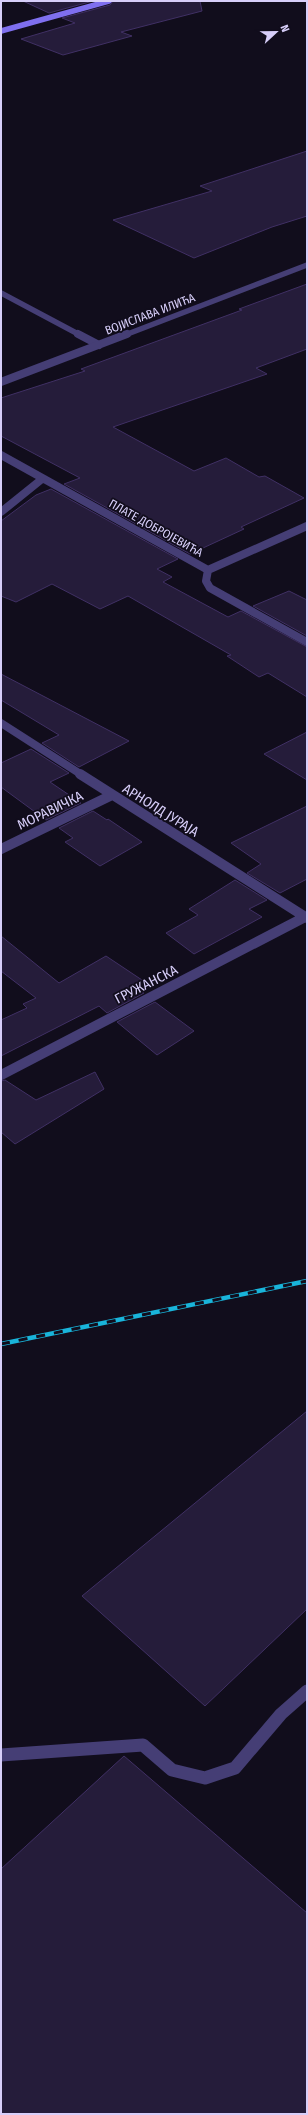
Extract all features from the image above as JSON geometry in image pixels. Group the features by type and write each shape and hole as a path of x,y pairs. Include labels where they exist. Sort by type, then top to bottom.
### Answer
{"main road":[{"path":"1,31 109,1"}],"street":[{"name":"ВОЈИСЛАВА ИЛИЋА","path":"1,382 307,265"},
{"path":"1,293 99,345"},
{"name":"ПЛАТЕ ДОБРОЈЕВИЋА","path":"1,455 208,570 206,581 210,588 307,642"},
{"path":"1,512 42,479"},
{"path":"208,570 307,526"},
{"name":"АРНОЛД ЈУРАЈА","path":"1,723 306,918"},
{"name":"МОРАВИЧКА","path":"1,849 112,795"},
{"name":"ГРУЖАНСКА","path":"1,1075 306,918"},
{"path":"1,1755 143,1745 172,1770 206,1778 235,1768 281,1714 307,1691"}],"building":[{"path":"23,1 93,1 49,13"},
{"path":"113,1 200,1 202,11 121,32 132,36 63,55 21,39 75,23 62,18 110,5"},
{"path":"307,151 307,216 272,227 194,258 113,220 212,191 200,186"},
{"path":"307,284 307,349 256,368 267,374 113,427 194,471 226,458 259,477 265,476 304,498 241,527 244,529 190,554 64,484 80,478 1,436 1,398 85,371 81,369 242,310 239,309"},
{"path":"51,489 178,559 157,569 172,577 163,582 228,617 241,611 307,647 307,697 268,673 259,677 227,656 231,655 128,596 100,609 52,584 16,602 1,596 1,521 36,495"},
{"path":"289,591 307,600 307,636 253,606"},
{"path":"1,674 129,741 79,767 42,743 59,735 1,700"},
{"path":"307,732 307,780 264,754"},
{"path":"31,749 69,773 50,782 81,803 46,820 1,787 1,763"},
{"path":"307,806 307,879 280,893 247,873 261,864 231,843"},
{"path":"93,811 107,820 108,819 142,842 100,866 65,842 73,838 59,828"},
{"path":"235,880 267,900 249,909 262,917 194,954 166,933 198,915 189,909"},
{"path":"1,936 59,983 106,956 142,980 133,985 144,993 107,1013 99,1006 1,1056 1,1020 27,1008 23,1004 36,998 1,971"},
{"path":"155,1002 194,1031 157,1055 117,1022"},
{"path":"95,1072 104,1089 15,1144 1,1132 1,1081 5,1080 36,1100"},
{"path":"307,1411 307,1609 205,1706 82,1596"},
{"path":"124,1756 307,1913 307,2114 1,2114 1,1869"}],"railway":[{"path":"1,1344 307,1281"}]}
